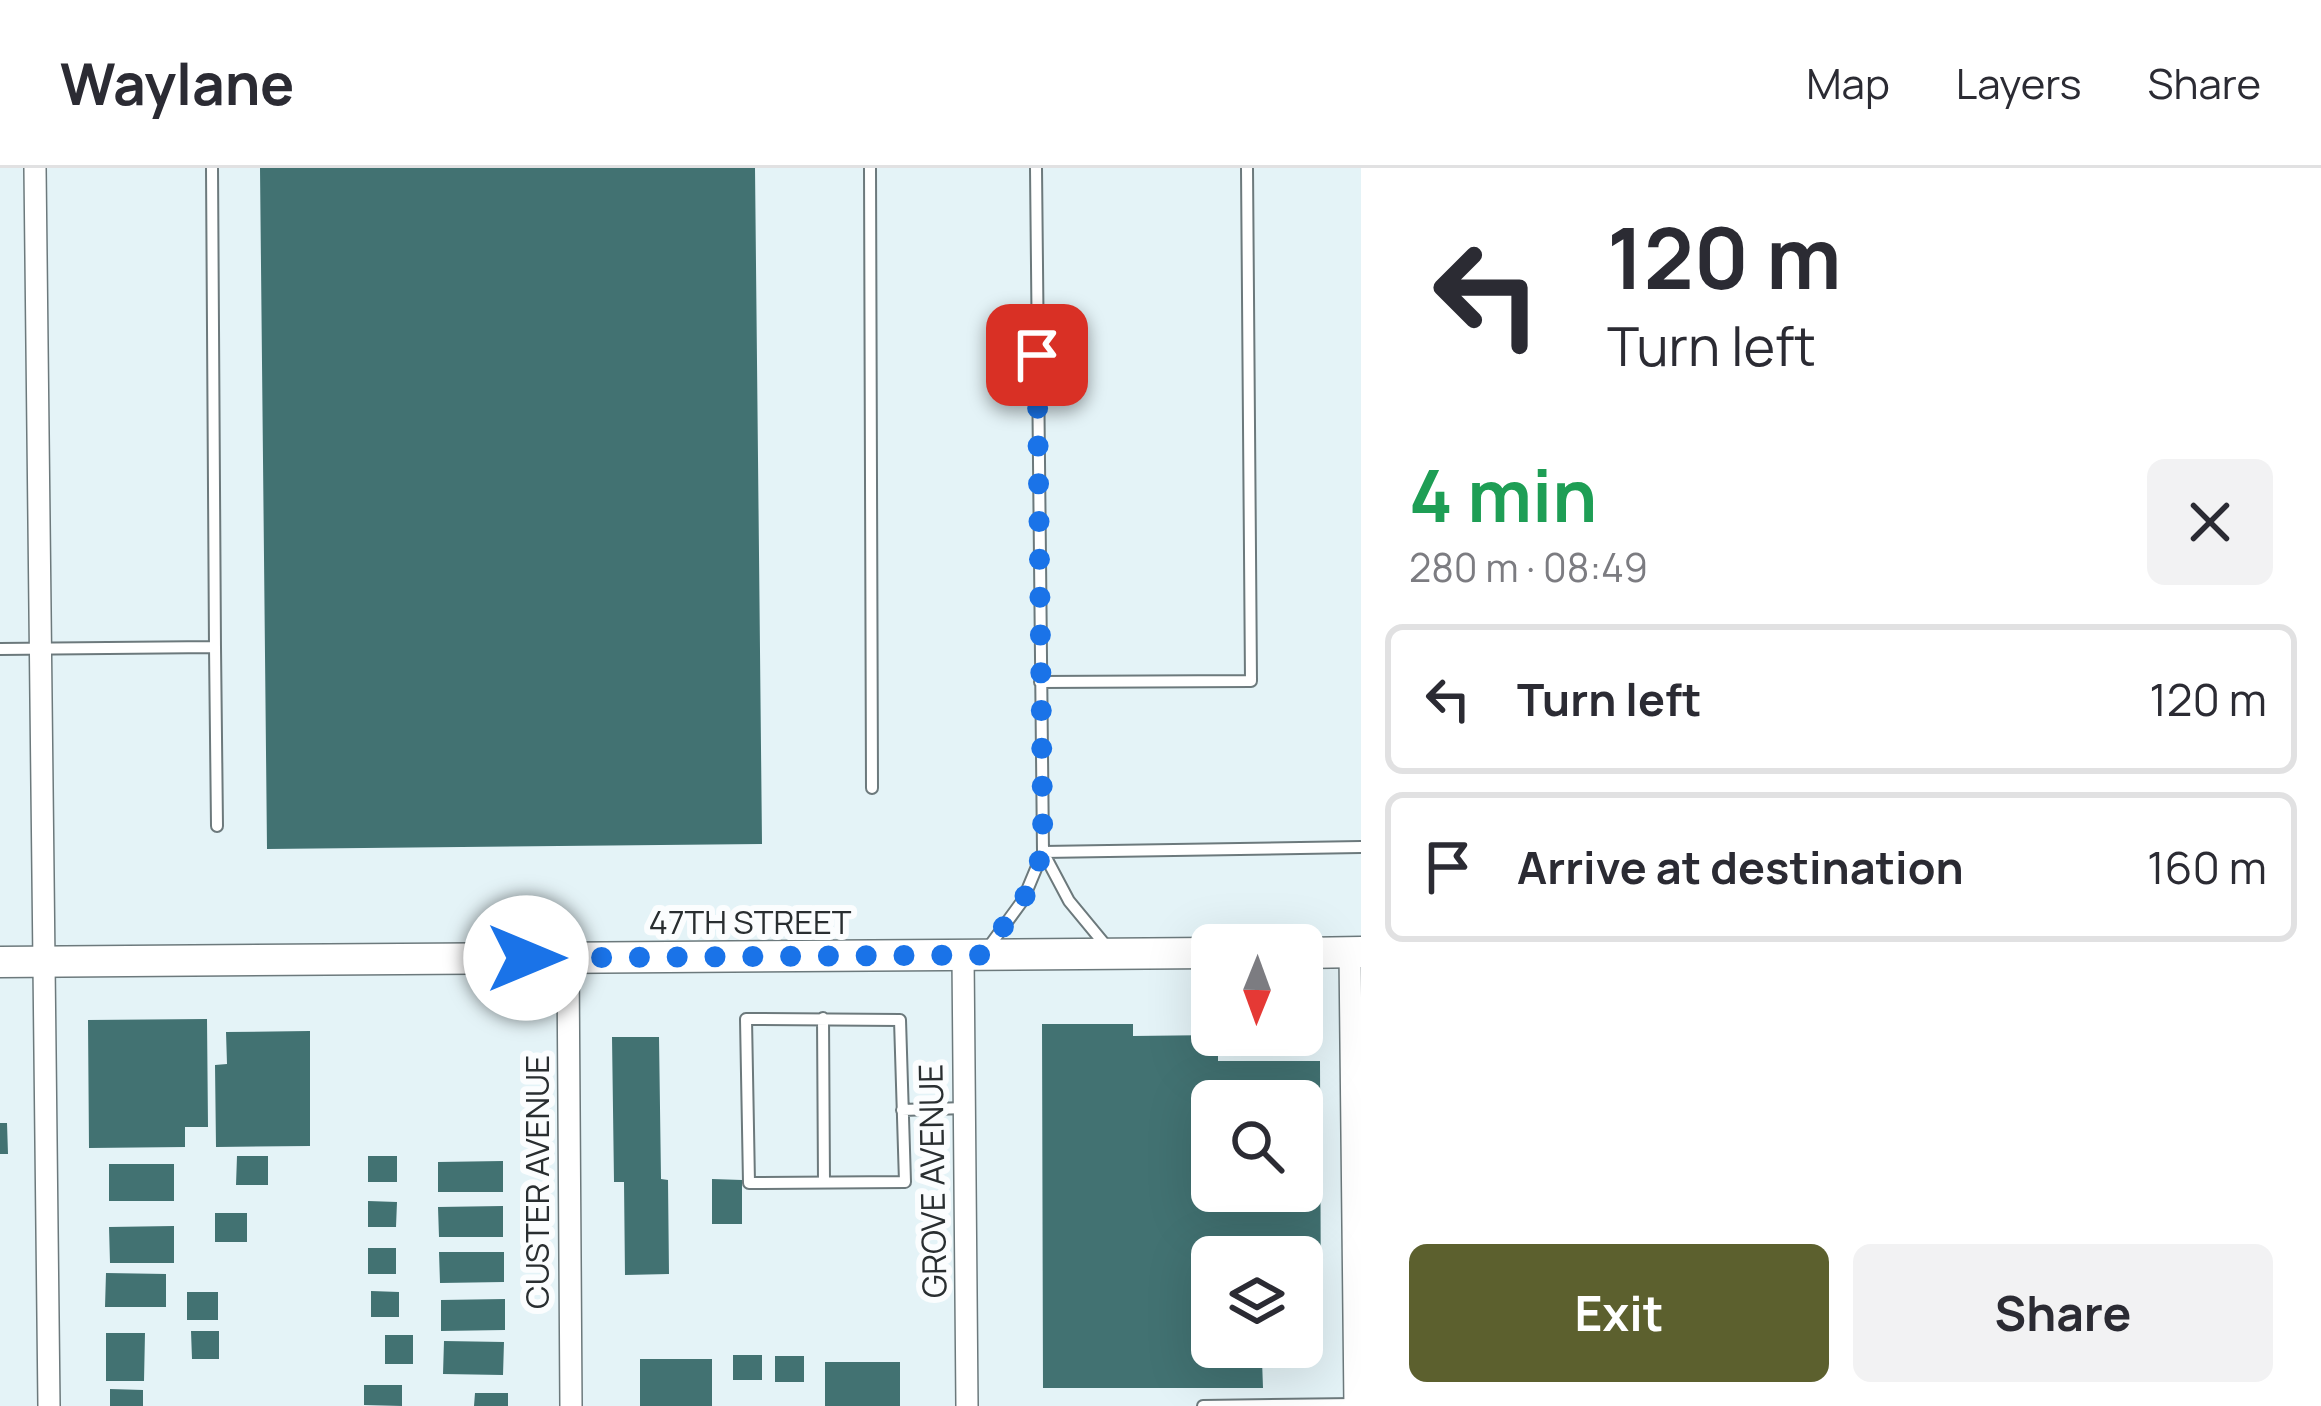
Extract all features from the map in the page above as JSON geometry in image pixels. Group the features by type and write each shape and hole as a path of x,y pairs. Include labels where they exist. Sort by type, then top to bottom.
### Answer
{"main road":[{"path":"1323,952 1356,952"},
{"name":"47TH STREET","path":"0,962 1191,953"}],"street":[{"path":"35,168 49,1406"},
{"path":"1355,1405 1356,952"},
{"name":"GROVE AVENUE","path":"967,1406 964,1108 973,955"},
{"name":"CUSTER AVENUE","path":"568,958 571,1406"}],"lane":[{"path":"212,168 217,826"},
{"path":"870,168 872,788"},
{"path":"973,955 1023,901 1043,852 1036,168"},
{"path":"1040,682 1251,681 1247,168"},
{"path":"0,649 215,647"},
{"path":"1043,852 1361,847"},
{"path":"1043,852 1069,901 1113,954"},
{"path":"746,1018 900,1020 902,1110 905,1181 749,1183 746,1018"},
{"path":"824,1018 824,1182"},
{"path":"902,1110 964,1108"},
{"path":"1203,1406 1355,1405"}],"building":[{"path":"260,168 755,168 762,844 267,849"},
{"path":"207,1019 208,1127 185,1127 185,1147 89,1148 88,1020"},
{"path":"1042,1024 1133,1024 1133,1036 1191,1035 1191,1056 1218,1056 1218,1061 1320,1061 1320,1080 1191,1080 1191,1212 1321,1212 1321,1236 1191,1236 1191,1368 1262,1368 1263,1388 1043,1388"},
{"path":"310,1031 310,1146 216,1147 215,1065 227,1064 226,1032"},
{"path":"612,1037 659,1037 661,1179 668,1180 669,1274 625,1275 624,1182 614,1182"},
{"path":"0,1123 7,1123 8,1154 0,1154"},
{"path":"237,1156 268,1156 268,1185 236,1185"},
{"path":"368,1156 397,1156 397,1182 368,1182"},
{"path":"503,1161 503,1192 438,1192 438,1162"},
{"path":"109,1164 174,1164 174,1201 109,1201"},
{"path":"712,1179 742,1180 742,1224 712,1224"},
{"path":"368,1201 397,1202 396,1227 368,1227"},
{"path":"503,1206 503,1237 439,1237 438,1207"},
{"path":"215,1213 247,1213 247,1242 215,1242"},
{"path":"174,1226 174,1263 110,1263 109,1227"},
{"path":"368,1248 396,1248 396,1274 368,1274"},
{"path":"439,1252 504,1252 504,1282 440,1283"},
{"path":"106,1273 166,1274 166,1307 105,1307"},
{"path":"371,1291 399,1292 399,1317 371,1317"},
{"path":"187,1292 218,1292 218,1320 187,1320"},
{"path":"505,1299 505,1330 441,1331 441,1300"},
{"path":"191,1331 219,1331 219,1359 192,1359"},
{"path":"106,1333 145,1333 144,1381 106,1381"},
{"path":"385,1335 413,1335 413,1364 385,1364"},
{"path":"444,1341 504,1342 503,1375 443,1374"},
{"path":"733,1355 762,1355 762,1380 733,1380"},
{"path":"775,1356 804,1356 804,1382 775,1382"},
{"path":"640,1359 712,1359 712,1406 640,1406"},
{"path":"825,1362 900,1362 900,1406 825,1406"},
{"path":"364,1385 402,1385 402,1406 364,1405"},
{"path":"110,1389 143,1390 143,1406 110,1406"},
{"path":"475,1393 508,1393 508,1406 474,1406"}],"route":[{"path":"526,958 982,955 1023,901 1043,852 1037,355"}]}
